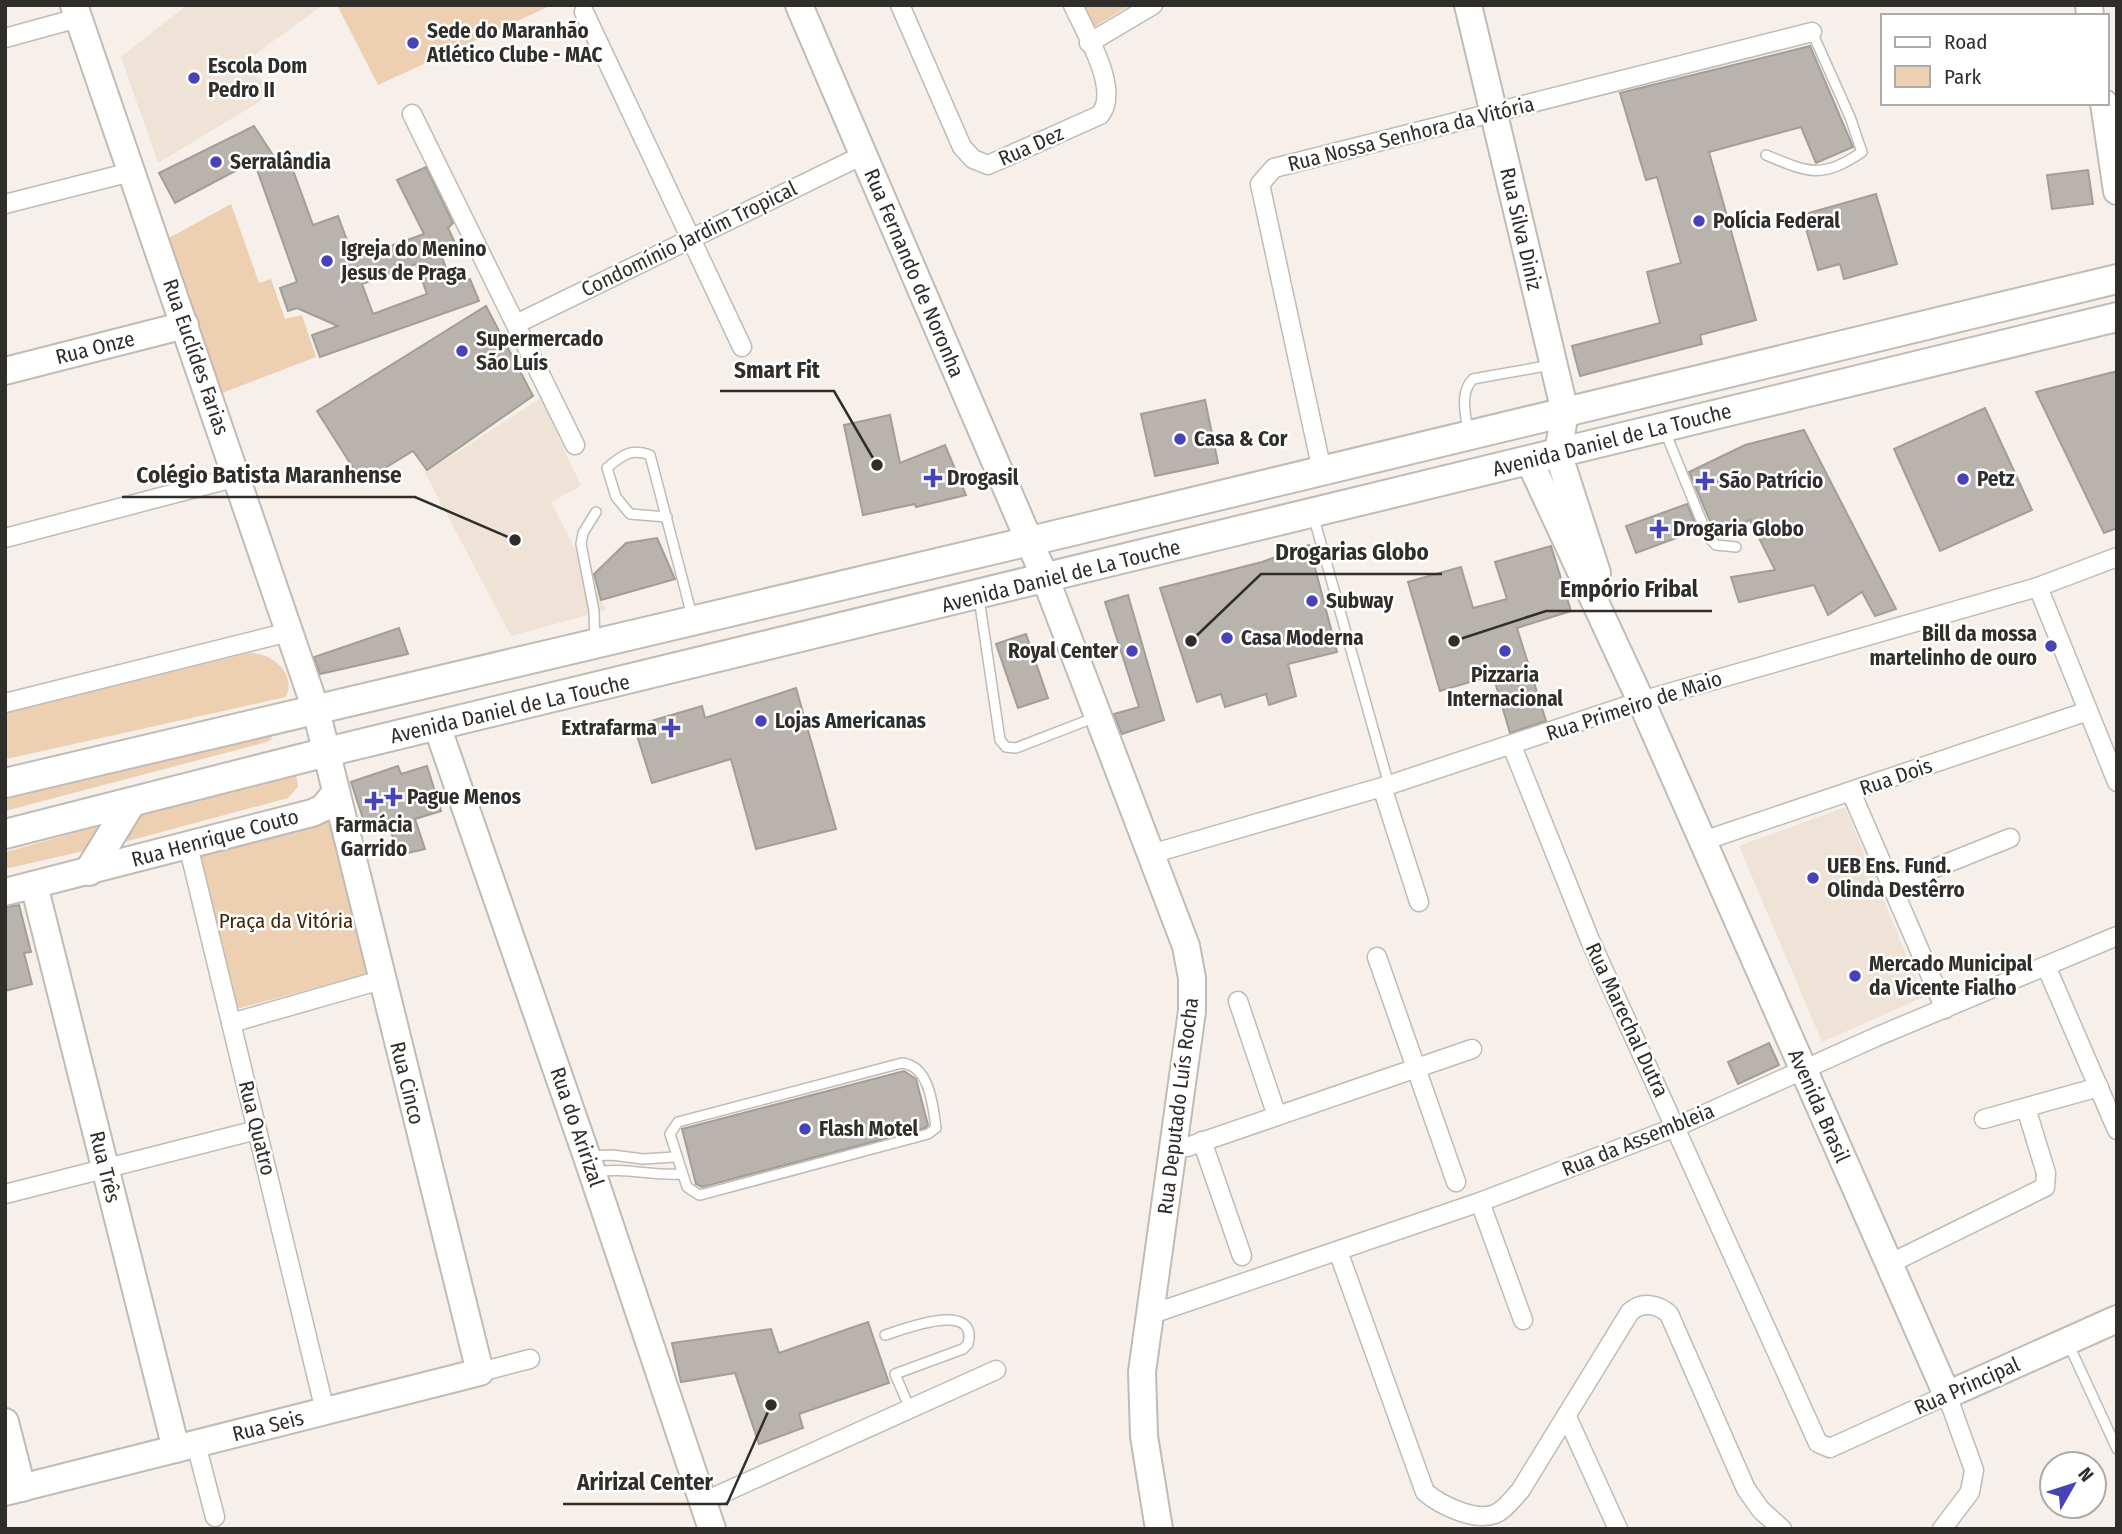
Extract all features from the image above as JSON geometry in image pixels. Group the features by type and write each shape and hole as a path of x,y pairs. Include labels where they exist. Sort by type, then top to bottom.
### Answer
{"main road":[{"name":"Rua Fernando de Noronha","path":"799,5 1029,541"},
{"name":"Rua Silva Diniz","path":"1468,5 1565,412 1558,453"},
{"name":"Rua Euclídes Farias","path":"76,12 316,709"},
{"path":"2104,105 2117,191"},
{"name":"Avenida Daniel de La Touche","path":"5,783 1029,541 2117,279"},
{"name":"Avenida Daniel de La Touche","path":"5,834 327,752 1046,580 2117,317"},
{"name":"Rua Onze","path":"5,371 185,325"},
{"path":"1525,422 1558,453"},
{"name":"Avenida Brasil","path":"1558,453 1636,691"},
{"name":"Avenida Brasil","path":"1529,460 1636,691 1947,1395"},
{"name":"Rua Deputado Luís Rocha","path":"1029,541 1151,853 1185,946 1192,978 1192,1011 1149,1315 1141,1404 1159,1529"},
{"path":"316,709 335,793"},
{"path":"280,718 311,732 327,752"},
{"name":"Rua do Aririzal","path":"437,726 590,1165 712,1529"},
{"name":"Rua Henrique Couto","path":"5,892 312,813 323,808 335,793"},
{"name":"Rua Cinco","path":"335,793 480,1372"},
{"path":"89,871 131,803"},
{"name":"Rua Três","path":"34,885 106,1169 186,1446"},
{"name":"Rua Principal","path":"1947,1395 2117,1319"},
{"name":"Rua Seis","path":"13,1490 480,1372"},
{"path":"5,1422 13,1490"}],"street":[{"name":"Rua Dez","path":"900,5 962,147 979,163 995,163 1100,115 1108,101 1107,84 1089,43"},
{"path":"1073,5 1089,43 1153,5"},
{"path":"5,38 76,12"},
{"path":"584,12 742,347"},
{"name":"Rua Nossa Senhora da Vitória","path":"1322,471 1261,184 1274,168 1812,32"},
{"path":"412,114 575,445"},
{"name":"Condomínio Jardim Tropical","path":"516,324 863,155"},
{"path":"5,204 131,172"},
{"path":"5,537 237,477"},
{"name":"Rua Primeiro de Maio","path":"1151,853 1386,786 1513,746 1636,691 2038,587 2117,556"},
{"path":"2038,587 2117,782"},
{"path":"5,703 289,632"},
{"name":"Rua Dois","path":"1703,841 2088,711"},
{"name":"Rua Marechal Dutra","path":"1513,746 1590,940 1818,1443"},
{"path":"1386,786 1419,902"},
{"path":"1850,792 1945,1009"},
{"path":"1890,887 2010,838"},
{"name":"Rua Quatro","path":"188,845 325,1411"},
{"name":"Rua da Assembleia","path":"1149,1315 1480,1202 1676,1127 1803,1069 2117,936"},
{"path":"1377,957 1456,1182"},
{"path":"2046,966 2117,1130"},
{"path":"231,1023 381,980"},
{"path":"1238,1001 1277,1116"},
{"path":"1175,1145 1187,1147 1472,1049"},
{"path":"1984,1119 2099,1087"},
{"path":"1889,1264 2040,1192 2045,1187 2046,1173 2026,1108"},
{"path":"5,1194 257,1130"},
{"path":"1202,1142 1242,1256"},
{"path":"1480,1202 1523,1320"},
{"path":"1338,1251 1426,1492 1436,1502 1472,1514 1496,1514 1520,1491 1630,1312 1642,1305 1662,1307 1669,1314 1746,1489 1777,1528"},
{"name":"Rua Seis","path":"480,1372 530,1359"},
{"path":"703,1502 996,1370"},
{"name":"Rua Principal","path":"1818,1443 1830,1448 1947,1395"},
{"name":"Avenida Brasil","path":"1943,1528 1970,1492 1974,1469 1947,1395"},
{"path":"1567,1417 1618,1529"},
{"path":"186,1446 215,1517"}],"lane":[{"path":"1766,155 1801,169 1835,170 1861,152 1850,117 1812,32"},
{"path":"1468,436 1464,397 1466,386 1473,379 1553,365"},
{"path":"1663,428 1707,537 1716,545 1736,547"},
{"path":"667,517 630,513 616,498 607,468 622,454 637,450 650,454 667,517 693,621"},
{"path":"595,644 594,611 581,544 583,533 596,512"},
{"path":"1313,514 1386,786"},
{"path":"978,596 1000,740 1006,747 1016,748 1098,716"},
{"path":"902,1063 915,1067 925,1079 936,1128 923,1137 699,1195 690,1191 681,1174 670,1134 672,1127 684,1119 902,1063"},
{"path":"590,1165 675,1157"},
{"path":"590,1165 650,1175 681,1174"},
{"path":"885,1335 943,1317 962,1325 968,1332 968,1344 963,1349 895,1374 910,1409"},
{"path":"2068,1341 2117,1449"}],"shaded area":[{"name":"Escola Dom Pedro II","path":"187,5 323,5 239,66 279,90 158,163 121,57"},
{"path":"541,398 581,486 551,502 606,610 511,636 425,473"},
{"path":"1845,807 1924,997 1822,1042 1739,846"}],"green space":[{"name":"Sede do Maranhão Atlético Clube - MAC","path":"337,5 552,5 378,85"},
{"path":"1082,5 1131,5 1092,28"},
{"path":"231,204 259,283 271,279 285,319 302,315 316,357 222,393 169,238"},
{"path":"249,653 266,656 280,666 288,680 286,697 6,759 5,713"},
{"path":"271,735 272,739 267,742 5,811 5,794"},
{"path":"296,773 298,787 288,798 113,845 132,818"},
{"name":"Praça da Vitória","path":"331,820 371,973 236,1009 200,851"},
{"path":"96,827 99,829 88,850 5,869 5,852"}],"building":[{"name":"Polícia Federal","path":"1810,46 1853,147 1816,163 1801,127 1709,152 1756,320 1700,335 1702,344 1580,376 1572,346 1660,323 1647,272 1681,263 1657,177 1646,180 1620,93"},
{"path":"254,126 280,166 290,162 313,225 338,216 354,259 424,234 397,180 426,167 453,223 448,228 456,245 442,257 452,285 470,279 479,301 320,357 312,335 338,326 297,308 288,311 280,288 297,282 254,161 175,203 159,173","holes":["416,264 427,294 373,314 362,284"]},
{"path":"2088,170 2093,204 2052,209 2047,175"},
{"path":"1876,194 1897,264 1844,279 1840,264 1818,270 1802,215"},
{"name":"Supermercado São Luís","path":"486,306 533,396 427,470 413,451 362,482 317,411"},
{"path":"2117,371 2117,528 2104,533 2036,392"},
{"name":"Casa & Cor","path":"1205,400 1218,463 1155,476 1141,414"},
{"name":"Petz","path":"1985,408 2032,510 1940,551 1894,449"},
{"path":"890,415 900,463 945,445 966,495 916,507 915,504 863,515 844,425"},
{"path":"1804,430 1896,609 1875,616 1862,592 1828,615 1814,585 1739,602 1731,577 1775,570 1750,520 1716,535 1689,472 1745,445"},
{"name":"Drogaria Globo","path":"1687,504 1698,530 1636,553 1626,526"},
{"path":"657,538 675,579 601,600 594,574 626,543"},
{"path":"1309,545 1337,652 1288,664 1296,696 1269,705 1266,694 1225,707 1221,694 1197,702 1160,588 1262,562"},
{"path":"1551,546 1571,611 1517,628 1546,721 1510,733 1493,675 1440,691 1408,582 1461,567 1473,608 1507,599 1495,562"},
{"name":"Royal Center","path":"1128,595 1164,720 1122,734 1114,714 1139,707 1105,602"},
{"path":"399,628 408,654 320,674 314,657"},
{"path":"1026,634 1048,698 1018,708 996,644"},
{"path":"796,688 836,829 756,849 731,759 652,783 634,726 702,706 705,718"},
{"path":"398,766 401,774 427,766 441,811 415,819 425,849 399,855 388,823 367,831 351,782"},
{"path":"19,905 31,952 24,953 32,984 5,991 5,907"},
{"path":"1769,1043 1779,1065 1738,1084 1728,1062"},
{"name":"Flash Motel","path":"904,1071 916,1079 928,1125 925,1128 702,1187 696,1184 682,1129"},
{"path":"868,1322 889,1383 799,1414 803,1428 759,1444 735,1373 681,1382 672,1343 771,1329 779,1353"}],"place":[{"name":"Sede do Maranhão Atlético Clube - MAC","path":"413,43"},
{"name":"Escola Dom Pedro II","path":"194,78"},
{"name":"Serralândia","path":"216,162"},
{"name":"Polícia Federal","path":"1699,221"},
{"name":"Igreja do Menino Jesus de Praga","path":"327,261"},
{"name":"Supermercado São Luís","path":"462,351"},
{"name":"Casa & Cor","path":"1180,439"},
{"name":"Smart Fit","path":"877,465"},
{"name":"Drogasil","path":"933,478"},
{"name":"Petz","path":"1963,479"},
{"name":"São Patrício","path":"1705,481"},
{"name":"Drogaria Globo","path":"1659,529"},
{"name":"Colégio Batista Maranhense","path":"515,540"},
{"name":"Subway","path":"1312,601"},
{"name":"Casa Moderna","path":"1227,638"},
{"name":"Drogarias Globo","path":"1191,641"},
{"name":"Empório Fribal","path":"1454,641"},
{"name":"Bill da mossa martelinho de ouro","path":"2051,646"},
{"name":"Royal Center","path":"1132,651"},
{"name":"Pizzaria Internacional","path":"1505,651"},
{"name":"Lojas Americanas","path":"761,721"},
{"name":"Extrafarma","path":"671,728"},
{"name":"Pague Menos","path":"393,797"},
{"name":"Farmácia Garrido","path":"374,801"},
{"name":"UEB Ens. Fund. Olinda Destêrro","path":"1813,878"},
{"name":"Mercado Municipal da Vicente Fialho","path":"1855,976"},
{"name":"Flash Motel","path":"805,1129"},
{"name":"Aririzal Center","path":"771,1405"}]}
